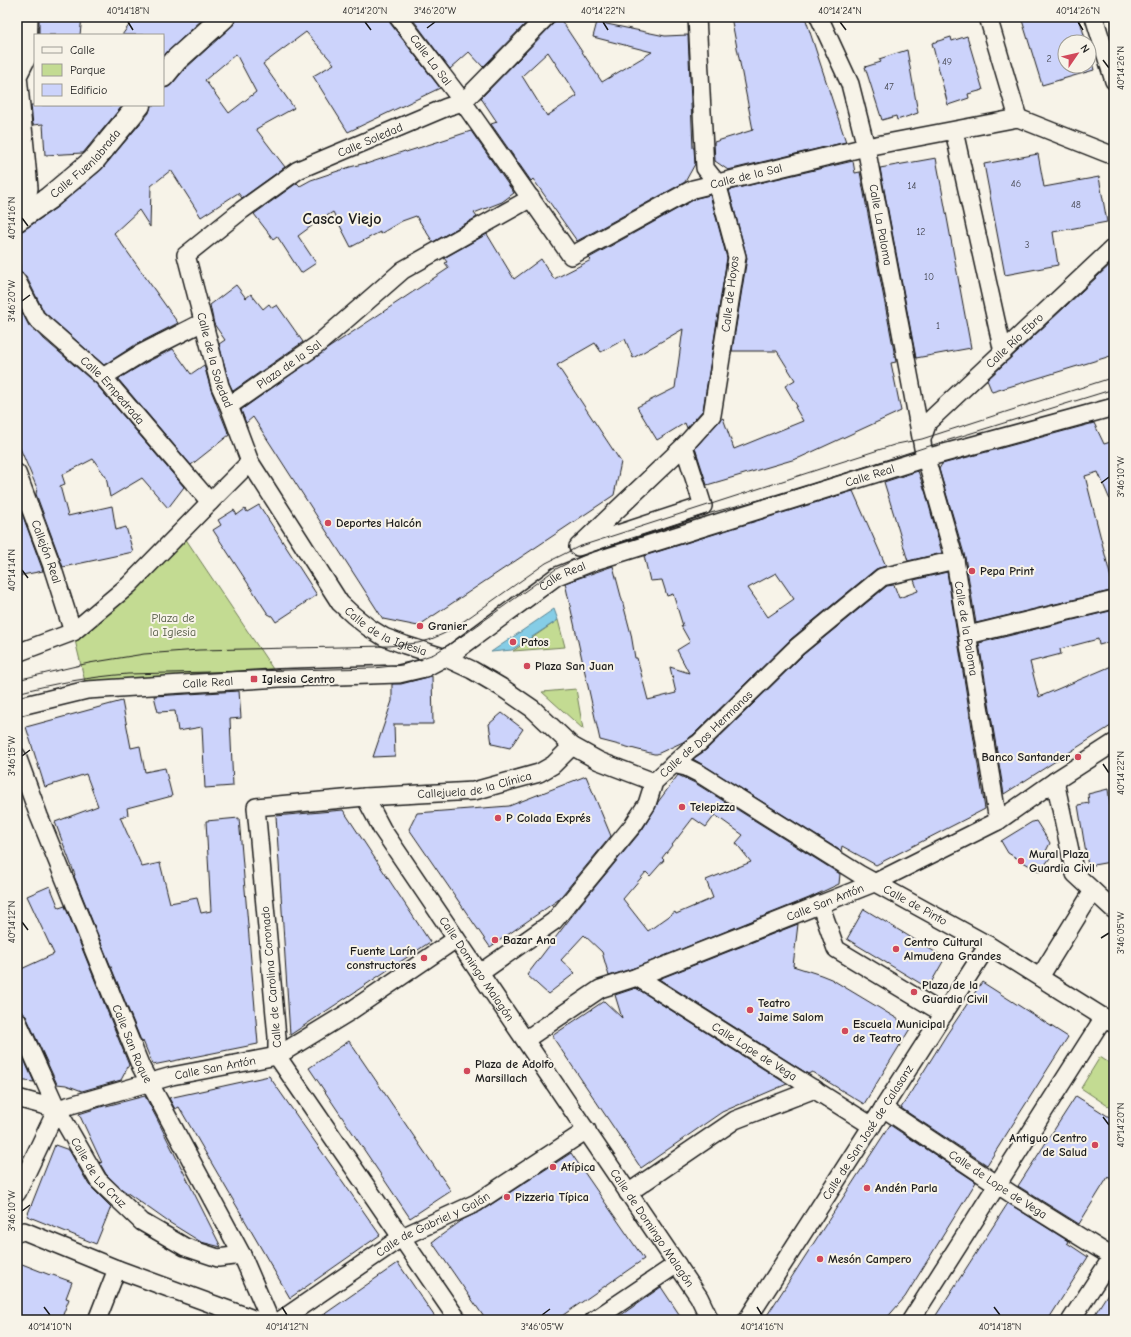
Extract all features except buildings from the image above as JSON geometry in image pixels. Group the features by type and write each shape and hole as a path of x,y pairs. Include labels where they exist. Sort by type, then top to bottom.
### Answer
{"street":[{"path":"21,218 29,188 18,76 28,56 29,17"},
{"path":"164,75 176,60 224,17"},
{"name":"Calle La Sal","path":"398,17 464,102"},
{"name":"Calle Soledad","path":"186,255 242,210 298,170 447,107 464,102 546,17"},
{"name":"Calle de Hoyos","path":"578,547 684,446 712,415 737,257 717,184 705,168 697,17"},
{"name":"Calle La Paloma","path":"819,17 850,84 866,147 922,439"},
{"path":"988,17 1018,118 1114,156"},
{"path":"1094,17 1112,70"},
{"name":"Calle de la Sal","path":"464,102 571,256 693,189 866,147 1018,118"},
{"name":"Calle Fuenlabrada","path":"21,218 49,198 93,161 138,106"},
{"path":"954,131 1003,352"},
{"name":"Plaza de la Sal","path":"229,406 316,345 403,270 531,198"},
{"name":"Calle Río Ebro","path":"922,439 928,422 1114,247"},
{"name":"Calle de la Soledad","path":"186,255 220,386 250,462"},
{"name":"Calle Empedrada","path":"17,280 36,318 103,377 210,502"},
{"path":"103,377 140,354 203,322"},
{"name":"Calle Real","path":"17,707 87,690 279,678 399,674 425,668 446,658 557,576 587,565 926,458 1114,407"},
{"name":"Calle de la Paloma","path":"922,439 955,560 998,821"},
{"path":"587,565 578,547 702,506 684,446"},
{"path":"17,653 73,632 129,585 250,462"},
{"name":"Calle de la Iglesia","path":"250,462 340,603 368,627 384,637 446,658 472,670 514,696 533,710 572,746 599,761 654,782"},
{"name":"Callejón Real","path":"17,473 51,563 73,632"},
{"name":"Calle de Dos Hermanas","path":"480,974 554,921 634,824 646,804 654,782 699,743 797,647 882,577 955,560"},
{"path":"968,635 1114,600"},
{"name":"Calle San Antón","path":"525,1040 600,989 637,976 874,883 998,821 1055,781 1114,743"},
{"name":"Callejuela de la Clínica","path":"365,797 474,791 539,773 553,765 572,746"},
{"name":"Calle San Roque","path":"17,756 39,816 149,1084 242,1255 270,1320"},
{"name":"Calle de Pinto","path":"673,764 686,767 700,774 874,883 988,945 1109,1021"},
{"path":"1055,781 1075,874 1114,910"},
{"name":"Calle Domingo Malagón","path":"365,797 382,829 589,1134"},
{"name":"Calle de Carolina Coronado","path":"365,797 256,807 277,1037 277,1056 458,1320"},
{"path":"1040,977 1093,891"},
{"path":"820,904 836,949 944,1014"},
{"name":"Calle San Antón","path":"57,1109 149,1084 172,1076 277,1056 349,1012 456,939"},
{"name":"Calle de San José de Calasanz","path":"747,1320 988,945"},
{"name":"Calle Lope de Vega","path":"637,976 872,1126"},
{"name":"Calle de La Cruz","path":"17,1020 57,1109 98,1180 142,1222 185,1247 218,1258 242,1255"},
{"path":"911,1320 998,1184 1109,1021"},
{"path":"628,1193 735,1120 815,1089"},
{"path":"17,1098 57,1109 17,1193"},
{"name":"Calle de Lope de Vega","path":"883,1108 998,1184 1113,1256"},
{"name":"Calle de Domingo Malagón","path":"589,1134 699,1297 710,1320"},
{"name":"Calle de Gabriel y Galán","path":"281,1320 402,1237 476,1203 589,1134"},
{"path":"17,1233 24,1231 117,1269 256,1320"},
{"path":"1071,1320 1113,1256"},
{"path":"594,1320 677,1264"},
{"path":"97,1320 117,1269"}],"green space":[{"name":"Plaza de la Iglesia","path":"181,532 279,678 87,690 73,632"},
{"path":"558,620 565,647 513,651"},
{"path":"576,689 583,729 542,692"},
{"path":"1100,1057 1114,1066 1114,1110 1081,1088"}],"water":[{"path":"554,609 558,620 512,650 491,652"}],"tram line":[{"path":"17,680 89,663 144,654 199,650 388,646 418,643 429,640 454,628 546,563 578,547 897,444 922,439 1114,377"},
{"path":"17,693 72,681 128,674 374,668 402,665 434,654 468,632 556,569 582,556 703,515 781,494 1114,389"}],"place":[{"name":"Deportes Halcón","path":"328,523"},
{"name":"Pepa Print","path":"972,571"},
{"name":"Granier","path":"420,626"},
{"name":"Patos","path":"513,642"},
{"name":"Plaza San Juan","path":"527,666"},
{"name":"Iglesia Centro","path":"254,679"},
{"name":"Banco Santander","path":"1078,757"},
{"name":"Telepizza","path":"682,807"},
{"name":"P Colada Exprés","path":"498,818"},
{"name":"Mural Plaza Guardia Civil","path":"1021,861"},
{"name":"Bazar Ana","path":"495,940"},
{"name":"Centro Cultural Almudena Grandes","path":"896,949"},
{"name":"Fuente Larín constructores","path":"424,958"},
{"name":"Plaza de la Guardia Civil","path":"914,992"},
{"name":"Teatro Jaime Salom","path":"750,1010"},
{"name":"Escuela Municipal de Teatro","path":"845,1031"},
{"name":"Plaza de Adolfo Marsillach","path":"467,1071"},
{"name":"Antiguo Centro de Salud","path":"1095,1145"},
{"name":"Atípica","path":"553,1167"},
{"name":"Andén Parla","path":"867,1188"},
{"name":"Pizzeria Típica","path":"507,1197"},
{"name":"Mesón Campero","path":"820,1259"}],"district":[{"name":"Casco Viejo","path":"342,219"}]}
